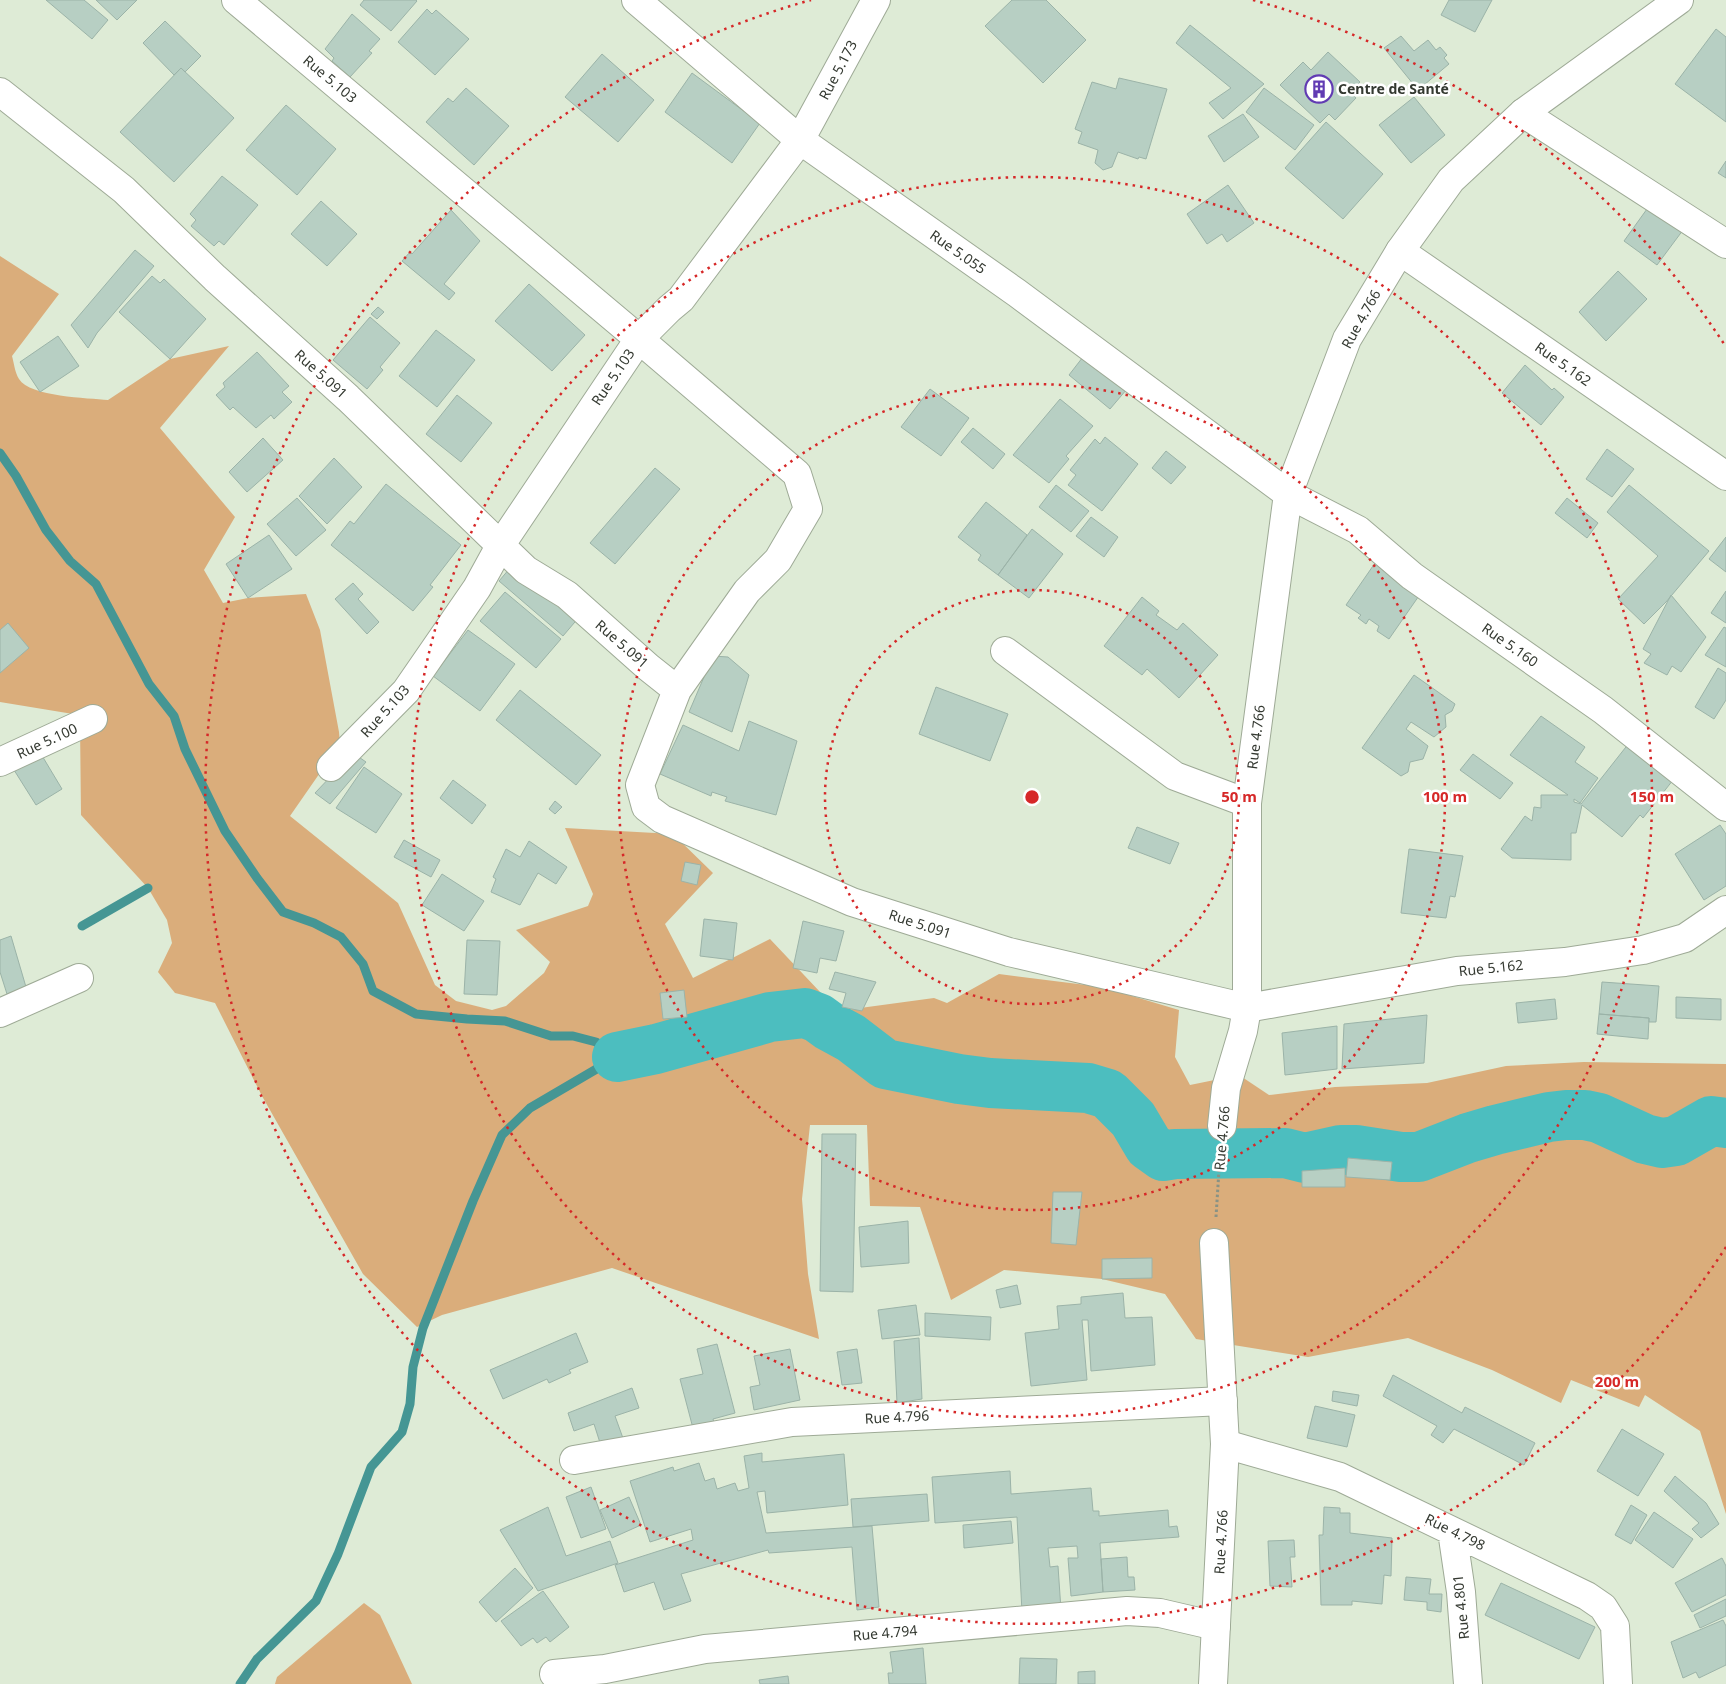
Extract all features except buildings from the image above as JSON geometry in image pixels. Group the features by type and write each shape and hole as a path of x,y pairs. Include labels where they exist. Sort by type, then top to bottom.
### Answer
{"street":[{"name":"Rue 5.103","path":"236,0 639,339 500,546 477,588 406,691 331,767"},
{"name":"Rue 5.055","path":"636,0 800,140 1017,293 1288,494"},
{"name":"Rue 5.173","path":"639,339 681,299 800,140 876,0"},
{"name":"Rue 4.766","path":"1222,1126 1226,1088 1243,1031 1247,1008 1247,804 1288,494 1347,339 1400,251 1451,180 1523,113 1679,0"},
{"name":"Rue 5.091","path":"0,92 124,190 215,278 348,398 526,570 567,595 677,690 640,785 646,806 662,819 861,905 1009,952 1247,1008"},
{"path":"1523,113 1726,244"},
{"name":"Rue 5.162","path":"1400,251 1726,476"},
{"path":"639,339 797,474 808,509 778,560 747,591 677,690"},
{"name":"Rue 5.160","path":"1288,494 1358,530 1412,576 1603,710 1726,807"},
{"path":"1004,651 1175,776 1247,804"},
{"name":"Rue 5.100","path":"0,762 94,719"},
{"name":"Rue 5.162","path":"1247,1008 1457,971 1565,962 1643,950 1685,938 1726,910"},
{"path":"0,1013 79,978"},
{"name":"Rue 4.766","path":"1213,1684 1225,1444 1214,1243"},
{"name":"Rue 4.796","path":"574,1460 792,1422 1223,1401"},
{"name":"Rue 4.798","path":"1225,1444 1340,1476 1587,1596 1603,1608 1615,1626 1618,1684"},
{"name":"Rue 4.801","path":"1452,1531 1461,1592 1468,1684"},
{"name":"Rue 4.794","path":"554,1674 605,1669 704,1649 1127,1611 1160,1612 1216,1626"}],"path":[{"name":"Rue 4.766","path":"1214,1243 1222,1126"}],"shaded area":[{"path":"0,256 59,294 12,356 19,379 25,385 35,390 60,396 108,400 170,359 229,346 160,428 235,517 204,570 223,603 248,598 306,594 320,630 340,744 290,816 398,903 435,985 456,1001 492,1010 506,1006 544,973 550,962 516,930 588,906 593,894 565,828 673,834 713,873 665,924 693,978 770,939 838,1011 934,998 947,1003 999,974 1102,987 1179,1010 1175,1057 1190,1085 1239,1075 1269,1095 1335,1087 1427,1083 1506,1066 1584,1062 1726,1064 1726,1514 1700,1431 1645,1395 1639,1407 1571,1380 1561,1403 1492,1370 1408,1338 1308,1357 1196,1339 1165,1294 1102,1279 1004,1270 951,1300 920,1207 870,1206 867,1125 810,1125 802,1199 808,1274 819,1339 612,1268 442,1315 417,1327 363,1274 262,1096 215,1003 175,993 158,972 172,943 167,920 148,888 81,815 80,724 73,714 0,702"},
{"path":"364,1603 380,1615 412,1684 275,1684 277,1677"}],"waterway":[{"path":"0,453 16,476 46,530 70,561 96,584 149,684 174,716 185,749 225,831 283,912 314,923 341,937 363,964 373,991 416,1014 505,1021 551,1036 573,1036 596,1042 617,1057 530,1108 502,1135 473,1201 423,1328 413,1367 410,1404 402,1432 371,1467 338,1554 316,1601 257,1659 240,1684"},
{"path":"82,926 148,888"},
{"path":"617,1057 656,1049 770,1017 805,1013 818,1018 851,1038 885,1064 959,1079 990,1083 1088,1088 1108,1094 1133,1119 1149,1146 1163,1156 1175,1154 1285,1153 1305,1158 1341,1150 1356,1150 1401,1157 1419,1157 1468,1138 1495,1130 1549,1117 1566,1115 1585,1115 1599,1118 1645,1139 1662,1143 1676,1141 1711,1121 1726,1123"}],"place":[{"name":"Centre de Santé","path":"1319,89"}]}
